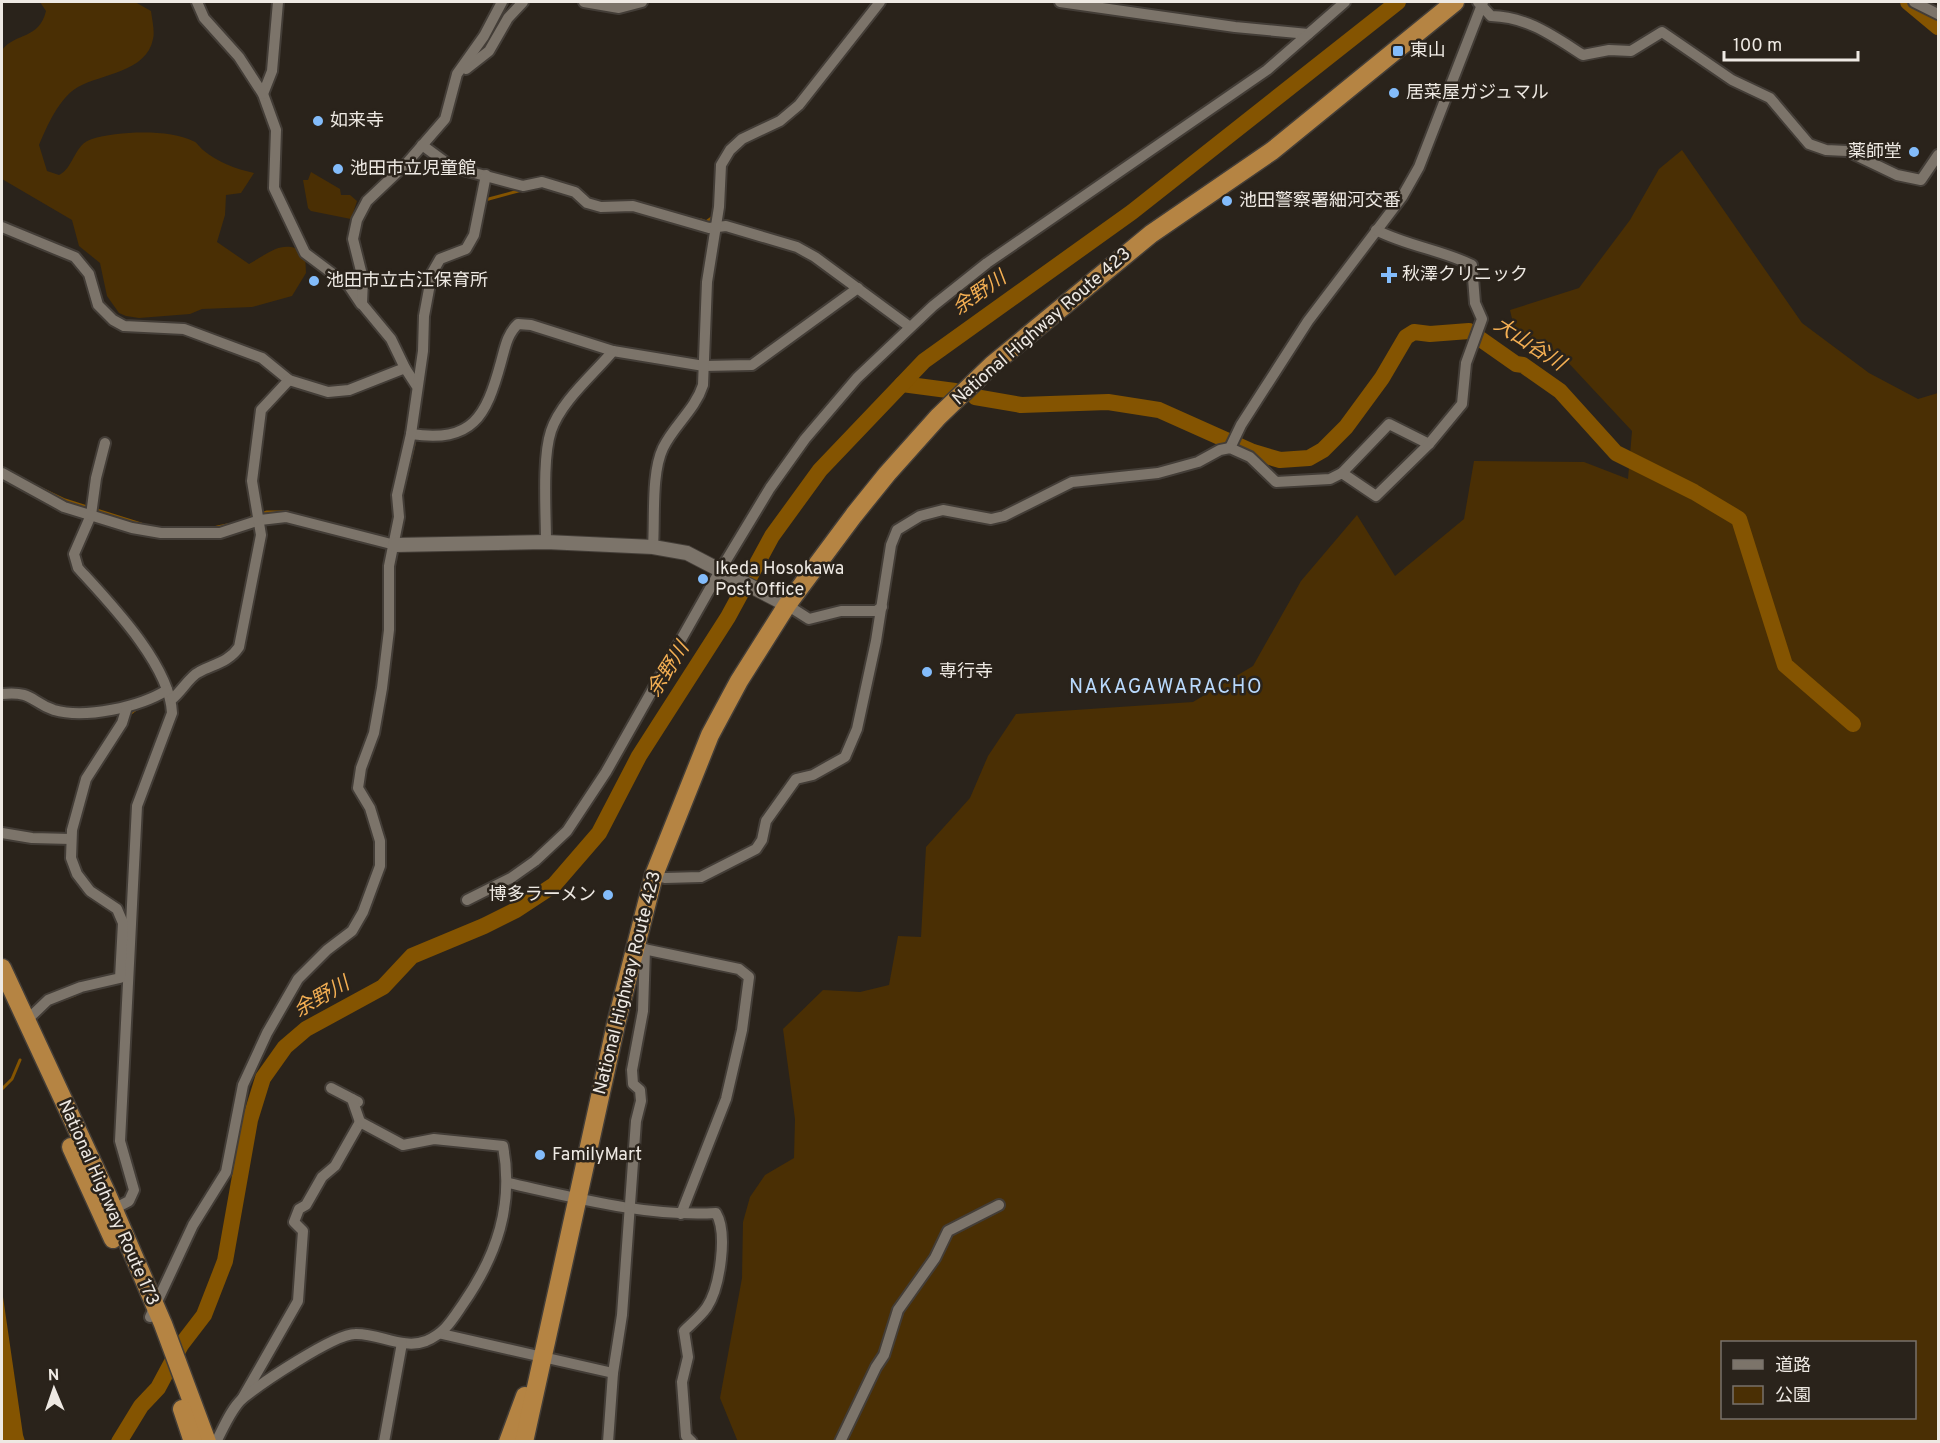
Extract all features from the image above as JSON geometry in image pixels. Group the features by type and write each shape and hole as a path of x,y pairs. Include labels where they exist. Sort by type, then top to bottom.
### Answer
{"highway":[{"name":"National Highway Route 423","path":"515,1440 531,1411 576,1198 640,948 654,875 710,735 782,602 887,474 938,417 992,365 1151,234 1272,151 1455,2"},
{"name":"National Highway Route 173","path":"2,968 156,1319 180,1385 207,1442"},
{"name":"National Highway Route 173","path":"2,994 108,1212"},
{"name":"National Highway Route 423","path":"515,1440 542,1356"},
{"name":"National Highway Route 173","path":"180,1385 193,1442"}],"street":[{"path":"197,2 204,18 239,57 263,94 276,130 274,188 285,216 305,253 349,286 391,339 416,385"},
{"path":"263,94 272,70 278,2"},
{"path":"362,304 363,279 353,239 357,220 367,201 445,119 457,74 484,36 502,2"},
{"path":"457,74 489,51 508,18 524,2"},
{"path":"584,2 619,8 642,2"},
{"path":"653,547 658,467 663,448 698,400 704,366 707,282 716,226 721,165 730,150 742,139 780,121 799,105 880,2"},
{"path":"1060,2 1235,27 1308,34"},
{"path":"467,900 511,878 535,861 567,831 606,772 770,488 805,439 857,378 910,327 987,262 1266,70 1345,2"},
{"path":"1914,2 1938,14"},
{"path":"1481,3 1491,16 1513,16 1530,22 1583,55 1609,50 1631,51 1662,32 1687,46 1732,80 1770,98 1809,144 1826,150 1847,151 1897,175 1921,180 1938,155"},
{"path":"1230,448 1241,425 1308,321 1402,197 1419,167 1481,3"},
{"path":"422,145 452,167 523,186 542,182 575,192 587,204 601,207 633,206 709,228 726,226 796,247 858,288 910,327"},
{"path":"156,1319 193,1225 226,1172 243,1085 267,1034 298,979 327,950 352,931 363,912 380,866 380,841 370,808 363,800 358,788 361,768 374,733 382,688 388,630 389,566 399,517 397,495 411,434 416,385 423,351 424,316 432,273 440,259 466,249 474,235 486,175"},
{"path":"2,227 75,257 89,274 98,305 124,326 183,329 262,358 289,380 328,392 349,390 405,368"},
{"path":"1342,473 1376,496 1429,444 1462,404 1466,363 1482,319 1475,303 1472,265 1453,255 1428,250 1376,231"},
{"path":"411,434 436,437 458,433 473,423 492,394 510,332 518,324 531,325 613,351 704,366 752,365 762,361 784,341 858,288"},
{"path":"546,542 548,453 551,431 564,407 613,351"},
{"path":"2,694 30,695 52,709 72,713 127,707 184,690 196,673 233,656 239,647 261,535 252,481 252,466 261,410 289,380"},
{"path":"654,875 664,878 701,877 756,849 762,840 766,821 796,779 813,775 845,757 857,729 882,607 891,545 897,530 920,516 943,510 991,519 1024,508 1037,498 1072,482 1158,473 1198,462 1220,450 1230,448 1250,457 1276,482 1330,478 1342,473 1389,424 1429,444"},
{"path":"105,443 96,478 91,515 74,554 78,568 144,646 169,695 172,713 137,806 128,923 120,1141 134,1190 129,1201 108,1212"},
{"path":"2,473 64,507 132,528 161,533 220,533 260,520 286,517 394,545 546,542 653,547 687,553 782,602 808,619 841,611 876,611 882,607"},
{"path":"26,1021 48,1000 81,987 120,978 128,923 117,909 90,891 77,874 71,858 71,839 76,808 86,779 122,723 127,707"},
{"path":"2,833 32,838 71,839"},
{"path":"608,1442 613,1373 622,1315 636,1121 641,1101 640,1090 633,1084 632,1070 643,1011 640,948 739,969 749,977 742,1030 726,1099 681,1214"},
{"path":"216,1442 298,1301 303,1231 294,1222 299,1209 306,1205 322,1177 335,1166 360,1122 356,1101 331,1088"},
{"path":"241,1400 328,1342 352,1334 375,1334 402,1343 423,1342 442,1334 482,1277 495,1252 508,1184 503,1146 434,1139 403,1145 360,1122"},
{"path":"508,1184 629,1207 681,1214 716,1213 723,1223 716,1284 708,1305 684,1331 688,1357 682,1382 686,1436 692,1442"},
{"path":"840,1442 876,1366 884,1355 897,1310 935,1258 948,1231 999,1205"},
{"path":"442,1334 613,1373"},
{"path":"384,1442 402,1343"}],"green space":[{"path":"40,2 135,2 151,11 154,33 149,50 142,59 122,70 78,87 59,105 39,145 47,171 59,175 64,172 81,146 92,139 103,136 143,132 171,134 195,142 208,154 221,161 254,173 241,193 226,195 225,215 217,242 249,264 283,247 290,247 305,253 306,273 292,296 252,307 202,309 190,314 139,318 126,316 119,313 107,296 100,263 79,246 72,220 2,179 2,50 14,40 38,27 46,11"},
{"path":"1682,150 1802,323 1869,373 1918,399 1938,393 1938,1441 738,1442 720,1398 742,1278 743,1222 750,1197 765,1175 794,1158 795,1119 783,1029 823,990 860,992 889,985 898,936 921,937 926,847 970,798 988,756 1016,714 1193,702 1253,666 1301,581 1357,515 1395,576 1464,519 1474,461 1584,462 1628,479 1632,431 1563,357 1515,332 1510,310 1579,288 1630,220 1659,169"},
{"path":"311,172 340,189 341,195 350,195 357,201 351,219 311,211 308,208 303,180 308,180"}],"shaded area":[{"path":"2,1290 23,1435 25,1441 2,1441"}],"waterway":[{"name":"余野川","path":"119,1442 141,1406 158,1388 181,1345 204,1315 225,1261 250,1120 263,1078 285,1047 306,1029 383,987 412,956 484,926 516,910 554,885 599,833 639,756 728,617 772,536 820,470 924,361 1132,212 1398,2"},
{"path":"1908,2 1938,27"},
{"path":"485,200 522,190"},
{"path":"701,220 706,222 713,217"},
{"name":"大山谷川","path":"975,397 1021,405 1108,402 1159,410 1253,452 1280,460 1309,458 1323,450 1346,427 1382,378 1406,337 1414,332 1430,334 1469,331 1560,391 1616,453 1694,492 1739,519 1785,665 1853,724"},
{"name":"大山谷川","path":"902,384 955,391"},
{"path":"401,499 416,436"},
{"path":"38,487 65,500 141,524"},
{"path":"252,520 251,517 267,512 288,512"},
{"path":"213,528 227,525"},
{"path":"130,714 137,708 166,697"},
{"path":"47,1005 75,995"},
{"path":"2,1089 12,1079 20,1060"}],"place":[{"name":"東山","path":"1398,51"},
{"name":"居菜屋ガジュマル","path":"1394,93"},
{"name":"如来寺","path":"318,121"},
{"name":"薬師堂","path":"1914,152"},
{"name":"池田市立児童館","path":"338,169"},
{"name":"池田警察署細河交番","path":"1227,201"},
{"name":"秋澤クリニック","path":"1389,275"},
{"name":"池田市立古江保育所","path":"314,281"},
{"name":"Ikeda Hosokawa Post Office","path":"703,579"},
{"name":"専行寺","path":"927,672"},
{"name":"博多ラーメン","path":"608,895"},
{"name":"FamilyMart","path":"540,1155"}],"district":[{"name":"NAKAGAWARACHO","path":"1166,688"}]}
